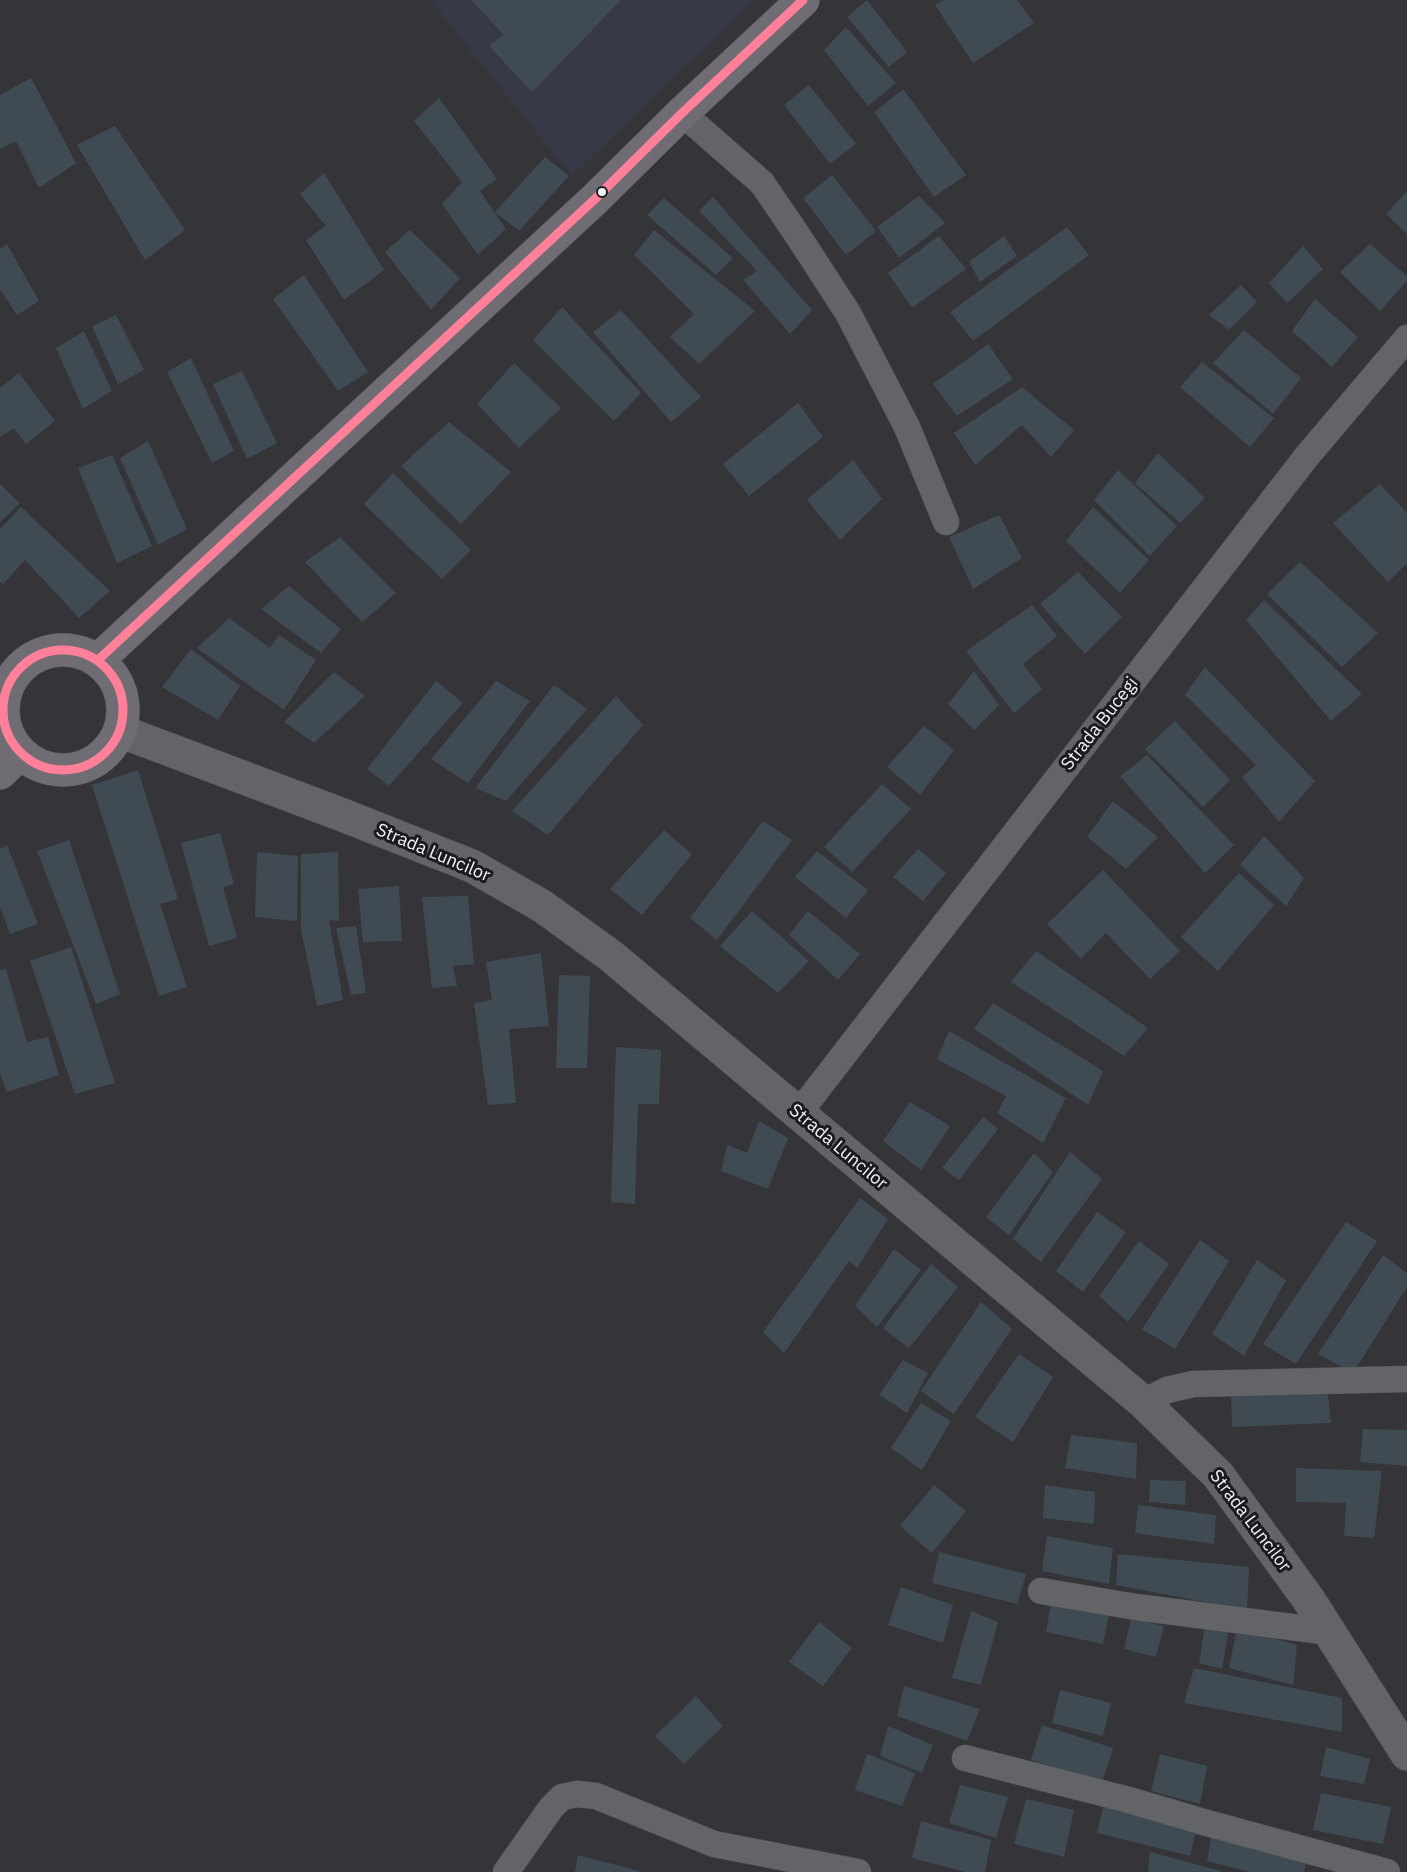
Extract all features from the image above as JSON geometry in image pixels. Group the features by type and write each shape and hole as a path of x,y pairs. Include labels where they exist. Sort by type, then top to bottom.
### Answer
{"main road":[{"path":"98,660 595,199 682,113 803,0"},
{"path":"60,650 80,652 98,660 112,674 121,692 124,712 120,731 110,748 94,761 76,769 56,770 37,764 10,763 9,737 3,718 6,678 40,654 60,650"},
{"name":"Strada Luncilor","path":"120,731 472,866 542,906 611,956 1143,1402 1218,1475 1309,1600 1407,1754"}],"street":[{"path":"682,113 762,183 848,313 907,427 946,522"},
{"name":"Strada Bucegi","path":"798,1114 1300,466 1407,338"},
{"path":"1143,1402 1167,1390 1193,1384 1407,1379"},
{"path":"1041,1591 1136,1607 1330,1632"},
{"path":"965,1758 1129,1800 1387,1872"},
{"path":"506,1872 551,1808 562,1797 577,1794 596,1796 714,1844 858,1872"}],"shaded area":[{"path":"430,0 754,0 572,176"}],"building":[{"path":"471,0 621,0 532,92 489,46 504,35"},
{"path":"867,0 907,52 889,67 847,17"},
{"path":"944,0 1017,0 1034,23 973,63 935,5"},
{"path":"846,27 896,83 868,106 824,50"},
{"path":"31,78 76,163 39,188 16,141 0,149 0,95"},
{"path":"809,85 856,144 830,164 784,105"},
{"path":"903,89 966,175 934,197 874,112"},
{"path":"439,98 497,179 480,191 506,229 478,255 442,204 462,182 414,121"},
{"path":"115,126 185,230 145,260 77,145"},
{"path":"545,157 569,176 519,231 495,212"},
{"path":"324,173 384,270 344,300 306,240 326,226 300,194"},
{"path":"832,175 876,231 846,255 803,198"},
{"path":"1407,191 1407,234 1386,214"},
{"path":"919,196 945,223 899,258 877,227"},
{"path":"713,197 812,310 790,334 743,280 757,271 699,211"},
{"path":"664,198 733,258 716,275 647,215"},
{"path":"1067,227 1089,255 973,341 950,312"},
{"path":"410,230 460,278 431,310 385,252"},
{"path":"654,230 755,311 699,364 670,337 694,314 634,255"},
{"path":"939,236 966,269 912,308 888,273"},
{"path":"1004,236 1017,256 980,282 969,262"},
{"path":"7,244 39,301 17,315 0,289 0,249"},
{"path":"1370,244 1407,276 1407,281 1380,311 1340,272"},
{"path":"1303,246 1323,269 1287,303 1269,283"},
{"path":"304,275 368,372 338,391 273,299"},
{"path":"1241,285 1257,302 1229,330 1209,315"},
{"path":"1315,299 1358,337 1332,367 1292,331"},
{"path":"562,307 641,393 614,421 533,340"},
{"path":"621,310 701,397 671,422 593,332"},
{"path":"116,315 144,370 118,384 92,326"},
{"path":"1244,330 1301,378 1273,414 1213,363"},
{"path":"84,331 112,391 83,409 56,348"},
{"path":"988,344 1013,379 957,416 933,384"},
{"path":"191,358 234,451 212,463 167,372"},
{"path":"1202,362 1274,418 1250,447 1180,387"},
{"path":"514,363 561,408 519,448 477,404"},
{"path":"242,371 277,443 247,459 213,384"},
{"path":"19,373 55,421 26,444 14,428 0,437 0,388"},
{"path":"1022,387 1074,430 1051,457 1022,425 975,465 954,433"},
{"path":"798,403 823,437 749,496 723,464"},
{"path":"449,422 511,472 461,524 401,466"},
{"path":"148,441 187,529 158,545 120,458"},
{"path":"1158,453 1205,498 1180,523 1135,483"},
{"path":"112,455 152,546 117,563 78,468"},
{"path":"853,460 882,499 840,540 807,500"},
{"path":"1118,470 1177,526 1150,556 1094,500"},
{"path":"393,473 471,550 442,579 364,504"},
{"path":"0,484 20,503 0,522"},
{"path":"1380,484 1407,513 1407,563 1388,582 1333,523"},
{"path":"21,507 110,591 79,618 25,560 3,584 0,582 0,529"},
{"path":"1093,507 1149,560 1120,593 1066,541"},
{"path":"999,515 1022,558 973,589 949,537"},
{"path":"340,537 396,593 362,622 305,562"},
{"path":"1300,562 1378,633 1342,667 1267,594"},
{"path":"1078,572 1122,617 1085,654 1040,604"},
{"path":"289,586 341,629 321,653 261,609"},
{"path":"1264,600 1362,694 1331,721 1246,620"},
{"path":"1032,605 1057,636 1023,664 1042,689 1014,713 966,651"},
{"path":"229,618 270,648 279,635 316,660 284,710 197,648"},
{"path":"191,649 240,686 218,720 162,687"},
{"path":"1205,667 1315,781 1279,822 1242,777 1256,765 1185,695"},
{"path":"974,671 999,705 974,730 948,704"},
{"path":"334,672 365,696 314,743 284,722"},
{"path":"436,681 463,703 389,786 367,769"},
{"path":"496,681 530,701 468,783 431,759"},
{"path":"554,685 587,709 506,801 475,788"},
{"path":"616,696 643,725 548,835 512,811"},
{"path":"1175,721 1230,780 1203,807 1145,749"},
{"path":"924,726 954,750 920,795 887,767"},
{"path":"1147,755 1234,845 1205,873 1120,776"},
{"path":"138,770 178,899 160,904 187,987 159,996 92,785"},
{"path":"882,784 911,809 852,872 824,847"},
{"path":"1113,801 1158,837 1126,869 1087,837"},
{"path":"763,821 792,840 717,940 690,918"},
{"path":"664,830 692,854 642,915 610,889"},
{"path":"220,833 234,884 223,887 237,938 209,946 181,843"},
{"path":"1264,836 1304,878 1286,906 1240,865"},
{"path":"69,840 120,994 96,1004 37,851"},
{"path":"7,845 38,924 10,934 0,907 0,849"},
{"path":"918,849 946,873 923,901 893,877"},
{"path":"817,851 868,890 846,918 795,877"},
{"path":"257,852 298,856 297,921 255,917"},
{"path":"338,852 339,921 329,920 343,1000 317,1006 301,930 301,854"},
{"path":"1103,870 1180,951 1150,979 1106,933 1081,959 1047,924"},
{"path":"1239,873 1274,905 1218,971 1181,937"},
{"path":"399,886 402,941 363,942 358,889"},
{"path":"468,896 474,964 453,966 457,986 432,988 422,897"},
{"path":"752,911 809,961 778,993 720,946"},
{"path":"808,911 860,954 838,980 789,935"},
{"path":"356,926 366,993 351,995 336,928"},
{"path":"71,947 115,1083 75,1094 30,961"},
{"path":"1036,951 1148,1028 1124,1056 1011,982"},
{"path":"541,953 549,1026 509,1029 516,1103 488,1105 474,1003 492,1000 486,962"},
{"path":"6,969 27,1042 48,1037 59,1075 7,1092 0,1073 0,970"},
{"path":"559,975 590,976 587,1068 556,1068"},
{"path":"993,1003 1103,1071 1088,1105 974,1029"},
{"path":"949,1031 1066,1098 1043,1143 997,1113 1006,1096 937,1059"},
{"path":"616,1047 661,1050 659,1104 638,1104 635,1204 611,1202"},
{"path":"910,1102 950,1126 921,1170 883,1141"},
{"path":"983,1117 998,1129 959,1180 942,1168"},
{"path":"759,1121 788,1138 768,1189 721,1171 727,1145 747,1153"},
{"path":"1070,1152 1102,1179 1041,1262 1013,1239"},
{"path":"1034,1153 1053,1172 1009,1235 986,1217"},
{"path":"860,1198 888,1219 857,1268 849,1261 784,1353 763,1332"},
{"path":"1097,1212 1126,1232 1083,1292 1056,1271"},
{"path":"1346,1222 1377,1241 1296,1364 1263,1344"},
{"path":"1200,1240 1229,1261 1175,1349 1142,1329"},
{"path":"1139,1241 1169,1264 1128,1322 1099,1296"},
{"path":"894,1249 921,1270 877,1327 855,1306"},
{"path":"1383,1255 1407,1273 1407,1287 1353,1373 1318,1354"},
{"path":"1257,1260 1286,1280 1244,1356 1212,1334"},
{"path":"931,1264 958,1287 909,1348 883,1328"},
{"path":"981,1302 1012,1329 954,1414 921,1391"},
{"path":"1019,1354 1053,1377 1013,1442 975,1417"},
{"path":"903,1360 928,1373 907,1413 879,1395"},
{"path":"1327,1387 1331,1423 1232,1427 1231,1390"},
{"path":"921,1403 951,1421 922,1470 891,1448"},
{"path":"1363,1429 1407,1430 1407,1466 1360,1462"},
{"path":"1071,1435 1137,1443 1136,1479 1065,1468"},
{"path":"1296,1468 1382,1471 1374,1538 1344,1536 1346,1503 1296,1502"},
{"path":"1150,1480 1186,1481 1185,1505 1149,1502"},
{"path":"934,1485 966,1511 932,1553 900,1526"},
{"path":"1045,1485 1095,1492 1094,1524 1043,1518"},
{"path":"1138,1505 1216,1515 1214,1544 1135,1533"},
{"path":"1047,1536 1113,1548 1109,1584 1042,1571"},
{"path":"939,1552 1026,1574 1017,1604 932,1583"},
{"path":"1118,1554 1249,1567 1247,1610 1116,1585"},
{"path":"901,1587 953,1605 943,1643 888,1625"},
{"path":"1052,1598 1110,1610 1103,1644 1046,1632"},
{"path":"971,1611 998,1622 981,1685 952,1678"},
{"path":"1131,1618 1164,1626 1156,1657 1124,1649"},
{"path":"819,1622 852,1648 823,1686 789,1662"},
{"path":"1205,1626 1229,1628 1222,1669 1199,1663"},
{"path":"1237,1628 1297,1645 1293,1685 1229,1668"},
{"path":"1194,1668 1342,1698 1342,1732 1184,1703"},
{"path":"904,1686 980,1709 967,1741 897,1716"},
{"path":"1060,1690 1111,1703 1103,1736 1052,1723"},
{"path":"696,1696 723,1726 684,1764 655,1736"},
{"path":"1042,1725 1113,1748 1102,1783 1031,1760"},
{"path":"888,1726 933,1745 922,1773 880,1756"},
{"path":"1326,1747 1370,1759 1364,1784 1320,1776"},
{"path":"867,1754 915,1773 902,1806 855,1790"},
{"path":"1160,1754 1207,1766 1200,1804 1151,1791"},
{"path":"960,1785 1008,1797 996,1838 949,1823"},
{"path":"1321,1793 1391,1807 1383,1844 1313,1830"},
{"path":"1026,1799 1074,1810 1064,1857 1014,1844"},
{"path":"1104,1803 1197,1826 1190,1856 1097,1833"},
{"path":"921,1821 991,1840 985,1872 965,1872 912,1858"},
{"path":"1212,1833 1308,1855 1304,1872 1250,1872 1207,1861"},
{"path":"1150,1852 1221,1871 1221,1872 1148,1872"},
{"path":"578,1855 639,1871 639,1872 575,1872"}],"transit line":[{"path":"98,660 595,199 682,113 803,0"},
{"path":"63,650 86,655 105,668 118,687 123,710 118,733 105,752 86,765 63,770 40,765 21,752 8,733 3,710 8,687 21,668 40,655 63,650"}]}
